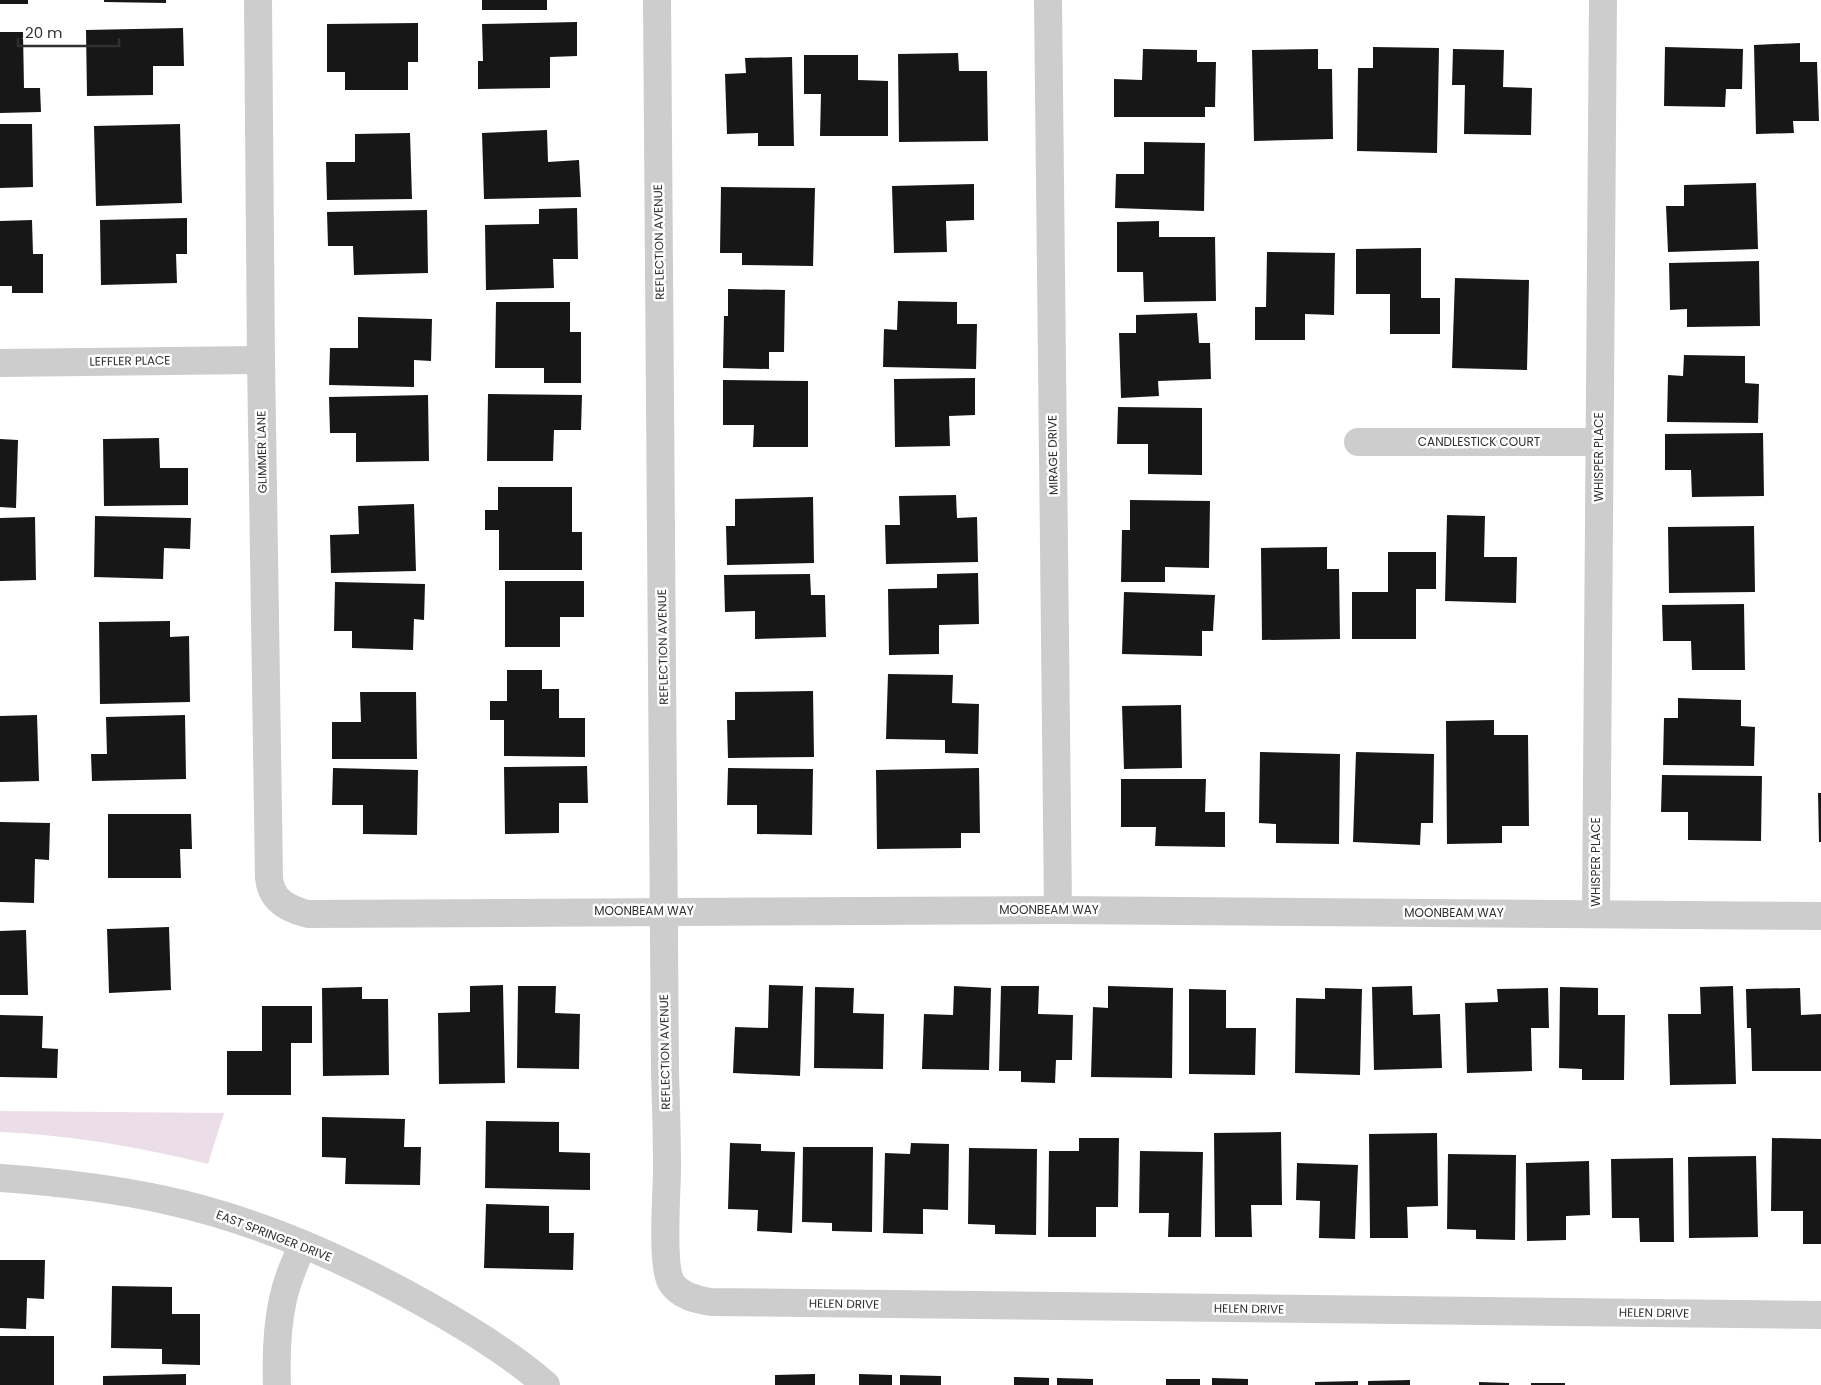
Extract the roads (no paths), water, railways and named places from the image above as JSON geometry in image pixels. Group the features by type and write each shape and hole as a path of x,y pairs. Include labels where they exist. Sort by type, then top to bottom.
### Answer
{"street":[{"name":"GLIMMER LANE","path":"258,0 261,360 269,878 270,887 279,902"},
{"name":"REFLECTION AVENUE","path":"657,0 667,1147 666,1259 671,1282 679,1291"},
{"name":"MIRAGE DRIVE","path":"1048,0 1058,910"},
{"name":"WHISPER PLACE","path":"1596,914 1603,0"},
{"name":"LEFFLER PLACE","path":"0,363 261,360"},
{"name":"CANDLESTICK COURT","path":"1358,442 1600,442"},
{"name":"MOONBEAM WAY","path":"279,902 308,914 1058,910 1821,916"},
{"name":"EAST SPRINGER DRIVE","path":"0,1178 110,1189 166,1200 220,1214 303,1244 401,1290 453,1320 503,1352 546,1385"},
{"path":"277,1385 277,1355 282,1300 290,1274 303,1244"},
{"name":"HELEN DRIVE","path":"679,1291 699,1300 711,1302 1821,1316"}]}
